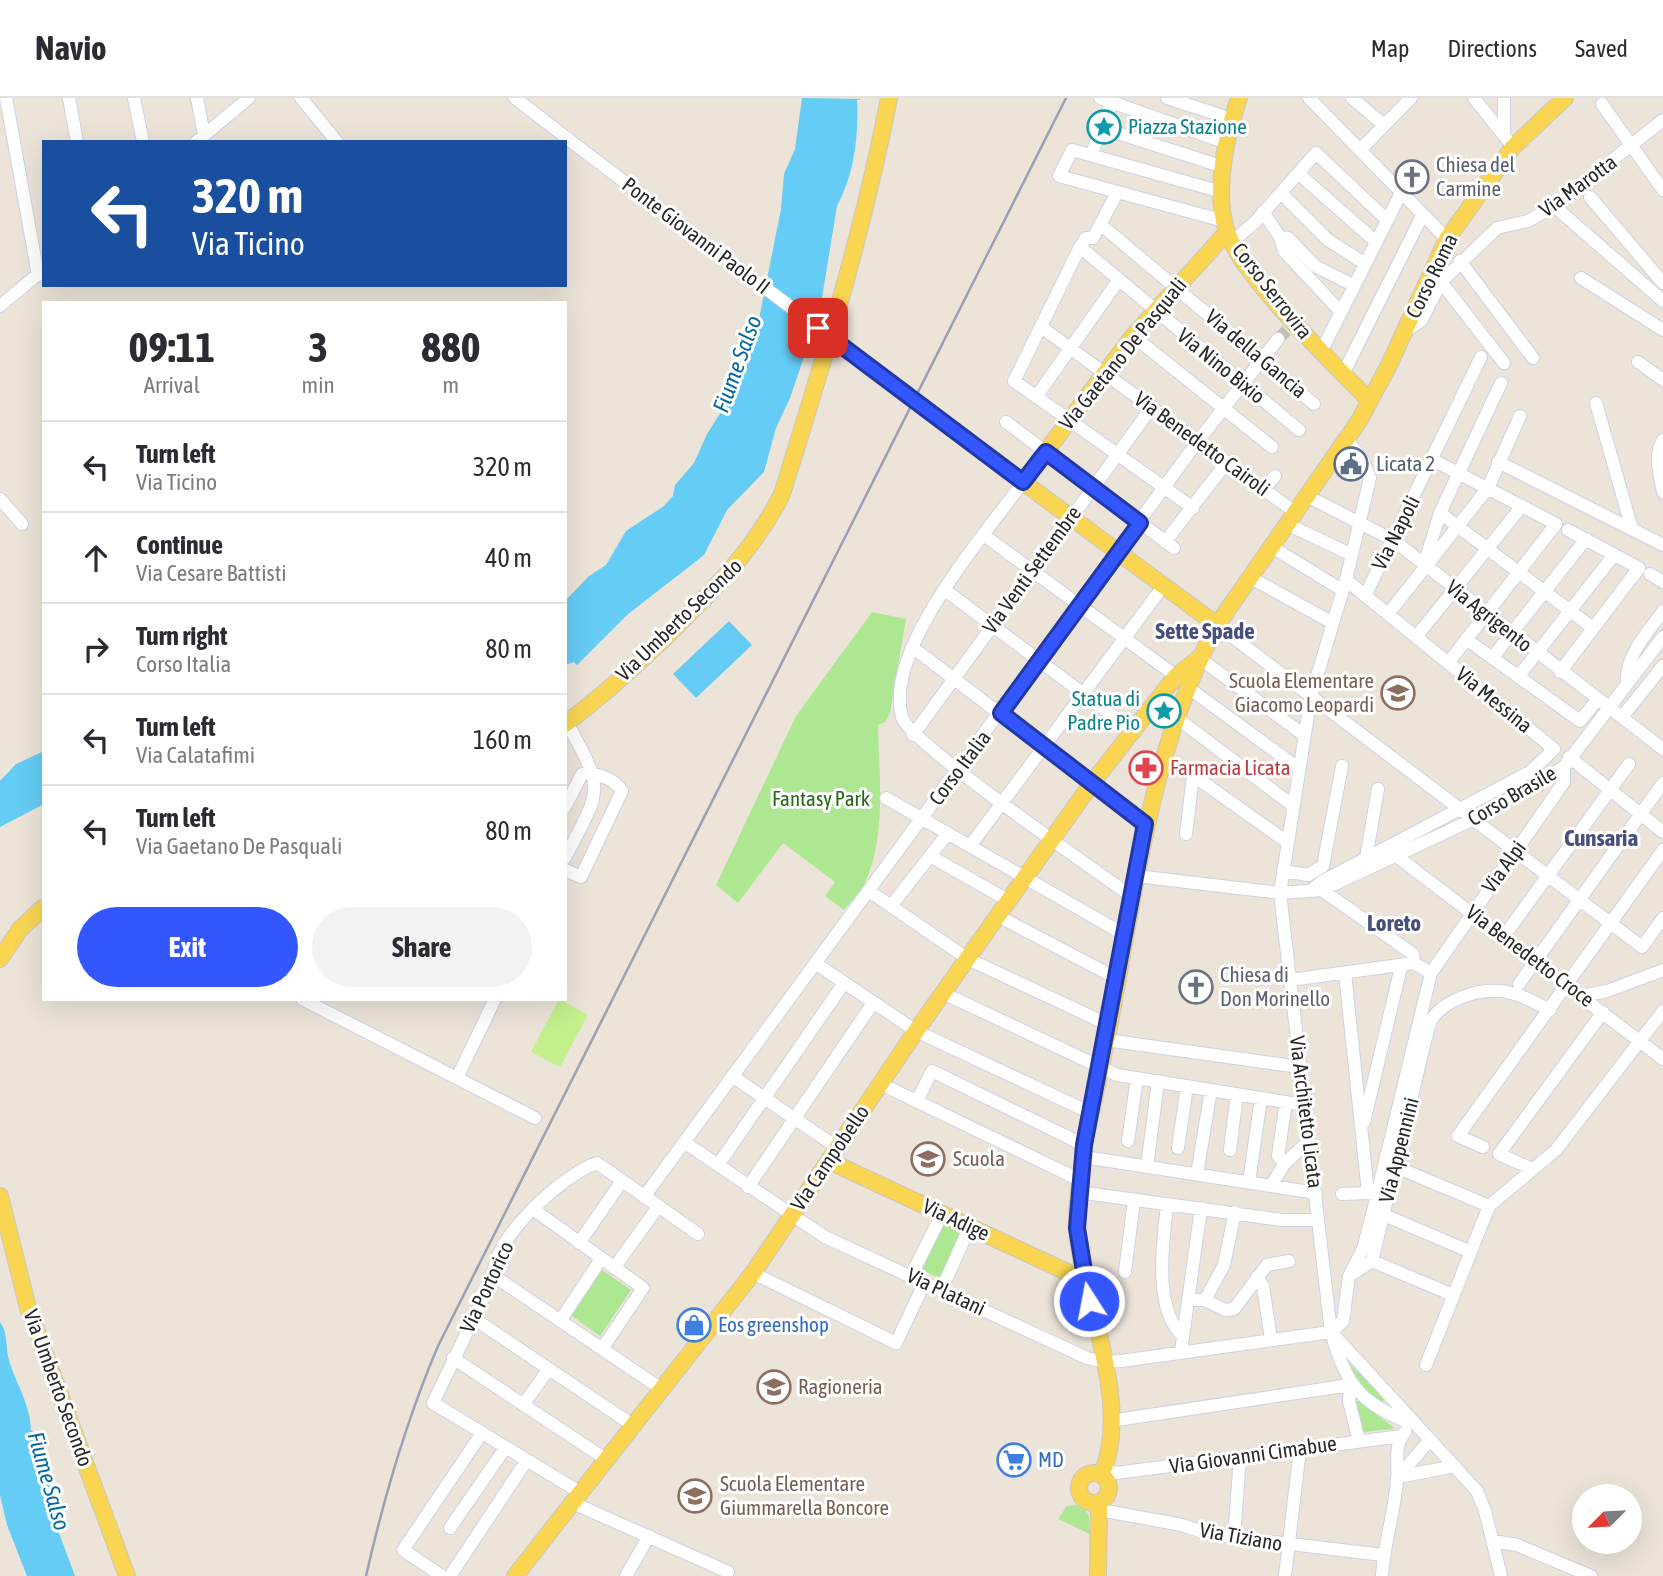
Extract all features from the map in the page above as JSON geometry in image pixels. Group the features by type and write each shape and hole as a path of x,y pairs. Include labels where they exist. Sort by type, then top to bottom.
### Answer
{"main road":[{"name":"Via Umberto Secondo","path":"567,722 635,666 734,569 770,519 782,494 835,325 873,181 889,98"},
{"name":"Corso Serrovira","path":"1231,98 1232,119"},
{"name":"Corso Serrovira","path":"1239,98 1232,119 1224,167 1222,192 1228,232 1250,269 1292,326 1369,400"},
{"name":"Corso Roma","path":"1199,658 1217,625 1307,496 1369,400 1405,331 1447,239 1509,141 1564,98"},
{"name":"Via Gaetano De Pasquali","path":"1018,478 1046,452 1104,372 1175,286 1228,232"},
{"path":"1018,478 1217,625"},
{"path":"1098,1576 1100,1506 1109,1492 1109,1483 1103,1472 1110,1421 1104,1362 1084,1280 1077,1228 1079,1186 1145,824 1163,753 1190,689 1199,658"},
{"name":"Via Campobello","path":"515,1576 752,1273 916,1031 1092,783 1176,676 1199,658"},
{"path":"0,958 20,929 42,909"},
{"name":"Via Adige","path":"834,1154 942,1214 1084,1280"},
{"name":"Via Umberto Secondo","path":"0,1196 28,1308 127,1576"},
{"path":"1100,1506 1086,1501 1080,1494 1079,1486 1085,1475 1103,1472"}],"street":[{"path":"0,306 41,272 5,98"},
{"path":"69,98 77,140"},
{"path":"134,98 143,140"},
{"path":"197,98 200,138"},
{"path":"200,138 249,98"},
{"path":"300,98 335,140"},
{"name":"Ponte Giovanni Paolo II","path":"515,98 1018,478"},
{"path":"1167,98 1232,119"},
{"path":"1310,98 1447,239"},
{"path":"1352,98 1384,125"},
{"path":"1474,98 1509,141"},
{"path":"1504,98 1509,141"},
{"path":"1092,153 1102,128 1105,101 1227,143"},
{"path":"1361,149 1402,101"},
{"path":"1602,104 1663,190"},
{"name":"Via Marotta","path":"1405,331 1420,321 1441,282 1497,228 1528,222 1584,190 1663,120"},
{"path":"1102,128 1224,167"},
{"path":"1222,192 1072,149 1059,176 1118,192 1228,232 1263,212 1316,153 1386,219"},
{"path":"1645,165 1663,173"},
{"path":"1299,174 1375,241"},
{"path":"1584,190 1663,283"},
{"path":"1118,192 1093,238 1086,238 1080,247 1014,381 1193,508"},
{"path":"1281,193 1328,240 1364,263"},
{"path":"1321,352 1401,193"},
{"path":"1554,206 1663,301"},
{"path":"1263,212 1280,237 1284,251 1340,311"},
{"path":"1343,374 1422,216"},
{"name":"Via della Gancia","path":"1100,224 1314,404"},
{"path":"1280,237 1289,238 1315,266 1353,285"},
{"name":"Via Nino Bixio","path":"1080,247 1299,430"},
{"path":"1460,261 1533,358"},
{"path":"1581,278 1663,330"},
{"path":"1036,397 1118,281"},
{"path":"1441,282 1504,363"},
{"name":"Via Benedetto Cairoli","path":"1041,327 1264,489 1291,518 1352,555"},
{"path":"1133,336 1272,447"},
{"name":"Corso Italia","path":"644,1197 1080,606 1198,441 1261,357 1278,339"},
{"name":"Via Napoli","path":"1365,596 1481,357"},
{"path":"1638,362 1663,380"},
{"path":"1424,565 1440,513 1501,383"},
{"path":"1596,403 1632,529"},
{"name":"Via Venti Settembre","path":"913,735 1152,407"},
{"path":"1388,614 1424,565 1488,488 1520,416"},
{"path":"1006,422 1170,545 1193,508 1227,463"},
{"name":"Via Architetto Licata","path":"1346,438 1363,460 1370,478 1344,585 1311,696 1280,893 1331,1332 1340,1365 1350,1385"},
{"path":"1662,443 1657,462 1663,492"},
{"path":"1433,460 1663,582"},
{"path":"1498,462 1663,545"},
{"path":"1264,489 1275,476"},
{"name":"Via Gaetano De Pasquali","path":"913,735 905,727 899,702 904,672 919,629 985,536 1018,478"},
{"name":"Via Agrigento","path":"1307,496 1393,540 1560,672 1663,749"},
{"path":"0,499 22,524"},
{"path":"1416,637 1522,506"},
{"path":"1440,513 1593,628"},
{"path":"1448,663 1518,572 1562,527"},
{"path":"985,536 1176,676"},
{"path":"1492,658 1586,539"},
{"name":"Via Messina","path":"1272,547 1365,596 1554,748 1531,772 1460,809"},
{"path":"1518,677 1614,555"},
{"path":"1560,672 1593,628 1645,571"},
{"path":"1251,578 1333,623"},
{"path":"970,846 1164,585"},
{"path":"945,590 1133,732"},
{"path":"1628,682 1626,670 1633,652 1663,611"},
{"path":"1217,625 1642,947 1663,918"},
{"name":"Corso Brasile","path":"1136,876 1280,893 1317,890 1474,820 1567,762 1663,637"},
{"path":"1466,639 1580,721 1598,699"},
{"path":"912,647 1145,824"},
{"path":"1199,658 1304,735"},
{"path":"1622,717 1663,666"},
{"path":"1190,689 1298,768"},
{"path":"1177,718 1292,805"},
{"path":"567,725 594,773 596,798 567,854"},
{"path":"913,735 1131,896"},
{"path":"1567,762 1663,832"},
{"name":"Via Alpi","path":"1424,1005 1431,973 1564,782 1567,762"},
{"path":"1504,936 1629,764"},
{"path":"1283,871 1308,874 1320,870 1325,861 1342,766"},
{"path":"567,803 582,774 594,773 618,785 622,791 581,877 567,871"},
{"path":"1186,834 1190,774 1287,842"},
{"path":"1519,984 1663,783"},
{"path":"1366,858 1378,789"},
{"path":"886,798 1125,935"},
{"name":"Corso Brasile","path":"1317,890 1321,882 1460,809"},
{"path":"891,906 948,833"},
{"path":"1483,1147 1458,1136 1663,850"},
{"name":"Via Benedetto Croce","path":"1395,855 1663,1059"},
{"path":"930,856 1009,901"},
{"path":"1317,890 1413,954 1415,963 1431,973"},
{"path":"869,891 968,959 1107,1033 1300,1067"},
{"path":"998,916 1118,979"},
{"path":"815,963 916,1031 1091,1113"},
{"path":"1290,980 1415,963"},
{"path":"1361,1132 1401,967"},
{"path":"1582,996 1607,991 1663,970"},
{"path":"1342,1194 1372,1194 1361,1132 1345,974"},
{"path":"718,1166 844,983"},
{"name":"Via Appennini","path":"1372,1261 1429,1025 1435,1013 1452,1002 1494,991 1527,998 1550,1010"},
{"path":"943,993 1100,1068 1137,1078 1304,1105"},
{"path":"306,1001 535,1118"},
{"path":"457,1078 494,1001"},
{"path":"748,1187 873,1003"},
{"name":"Via Appennini","path":"1331,1332 1342,1321 1349,1276 1363,1249 1372,1194 1424,1005"},
{"path":"1426,1364 1489,1206 1556,1150 1663,1011"},
{"path":"1532,1169 1499,1154 1603,1012"},
{"path":"916,1101 932,1071 1084,1151 1147,1167 1316,1193"},
{"path":"732,1076 794,1119 834,1154"},
{"path":"1128,1142 1137,1078"},
{"path":"1147,1167 1158,1081"},
{"path":"881,1084 1079,1186 1167,1205 1282,1220 1317,1220"},
{"path":"1178,1147 1187,1086"},
{"path":"1198,1174 1210,1090"},
{"path":"1230,1150 1237,1094"},
{"path":"1249,1182 1261,1098"},
{"path":"1285,1163 1278,1156 1286,1102"},
{"path":"1271,1186 1285,1163 1309,1141"},
{"name":"Via Platani","path":"684,1142 825,1237 942,1289 1064,1348 1104,1362"},
{"name":"Via Portorico","path":"482,1433 433,1403 494,1276 493,1265 514,1231 534,1209 585,1167 597,1163 622,1181"},
{"path":"1396,1167 1489,1206"},
{"path":"579,1243 622,1181 698,1234"},
{"path":"1125,1272 1134,1200"},
{"path":"1167,1205 1160,1267 1175,1329 1183,1336"},
{"path":"614,1268 659,1207"},
{"path":"1181,1351 1201,1208"},
{"path":"534,1209 643,1288 602,1349"},
{"path":"1205,1300 1224,1265 1235,1212"},
{"path":"911,1276 942,1214"},
{"path":"1384,1215 1471,1252"},
{"path":"942,1289 970,1226"},
{"path":"561,1321 601,1259"},
{"path":"1188,1300 1205,1300 1225,1310 1234,1309 1266,1265 1289,1261"},
{"path":"1349,1276 1372,1261 1453,1296"},
{"path":"752,1273 896,1343 925,1282"},
{"path":"494,1276 663,1390"},
{"path":"1257,1278 1263,1286 1271,1339"},
{"path":"473,1318 634,1426"},
{"path":"1104,1362 1331,1332 1477,1491 1501,1576"},
{"path":"453,1358 607,1460"},
{"path":"523,1405 549,1369"},
{"path":"1350,1385 1371,1404 1413,1424"},
{"path":"1110,1421 1350,1385"},
{"path":"1350,1385 1349,1401 1359,1441"},
{"path":"1382,1576 1383,1555 1398,1477 1396,1449 1402,1436 1413,1424"},
{"path":"442,1576 403,1550 482,1433 527,1460 577,1498 649,1536 728,1572"},
{"name":"Via Giovanni Cimabue","path":"1103,1472 1116,1473 1402,1436"},
{"path":"1398,1477 1429,1441"},
{"path":"450,1528 506,1447"},
{"path":"1285,1576 1300,1448"},
{"path":"1234,1538 1240,1457"},
{"path":"450,1576 527,1460"},
{"path":"1398,1477 1455,1466"},
{"name":"Via Tiziano","path":"1100,1506 1234,1538 1383,1555"},
{"path":"626,1576 649,1536"},
{"path":"1493,1541 1517,1545 1591,1576"}],"green space":[{"name":"Fantasy Park","path":"872,612 906,619 890,713 885,722 878,725 879,827 876,847 864,885 844,910 825,896 835,882 783,843 738,903 716,885 796,716"},
{"path":"558,1001 588,1015 560,1067 531,1052"},
{"path":"945,1221 962,1229 939,1278 922,1270"},
{"path":"602,1270 631,1290 600,1336 571,1315"},
{"path":"1348,1362 1384,1398 1383,1403 1361,1387"},
{"path":"1359,1401 1394,1429 1362,1432 1355,1402"},
{"path":"1067,1506 1084,1507 1089,1516 1090,1534 1058,1519"}],"water":[{"path":"802,98 862,99 857,100 854,155 848,181 837,206 820,310 790,398 776,428 764,472 727,510 704,555 627,615 577,665 574,662 567,664 567,599 589,576 606,565 626,531 664,506 673,496 675,485 694,463 707,434 740,382 756,334 781,209 784,174 795,149"},
{"path":"729,621 752,645 696,698 673,674"},
{"path":"42,752 42,805 0,827 0,781 16,764"},
{"name":"Fiume Salso","path":"0,1322 5,1332 9,1360 28,1411 31,1430 41,1438 42,1454 47,1462 55,1497 55,1522 75,1576 27,1576 7,1525 0,1495"}],"tunnel":[{"path":"1278,339 1288,329"}],"railway":[{"path":"366,1576 397,1460 438,1346 1066,98"}],"place":[{"name":"Piazza Stazione","path":"1104,127"},
{"name":"Chiesa del Carmine","path":"1412,177"},
{"name":"Licata 2","path":"1351,464"},
{"name":"Scuola Elementare Giacomo Leopardi","path":"1398,693"},
{"name":"Statua di Padre Pio","path":"1164,711"},
{"name":"Farmacia Licata","path":"1146,768"},
{"name":"Chiesa di Don Morinello","path":"1196,987"},
{"name":"Scuola","path":"928,1159"},
{"name":"Eos greenshop","path":"694,1325"},
{"name":"Ragioneria","path":"774,1387"},
{"name":"MD","path":"1014,1460"},
{"name":"Scuola Elementare Giummarella Boncore","path":"695,1496"}],"district":[{"name":"Sette Spade","path":"1205,631"},
{"name":"Cunsaria","path":"1601,838"},
{"name":"Loreto","path":"1394,923"}],"route":[{"path":"818,328 1023,482 1046,452 1140,523 1001,713 1145,824 1118,979 1084,1145 1078,1192 1077,1228 1089,1301"}]}
